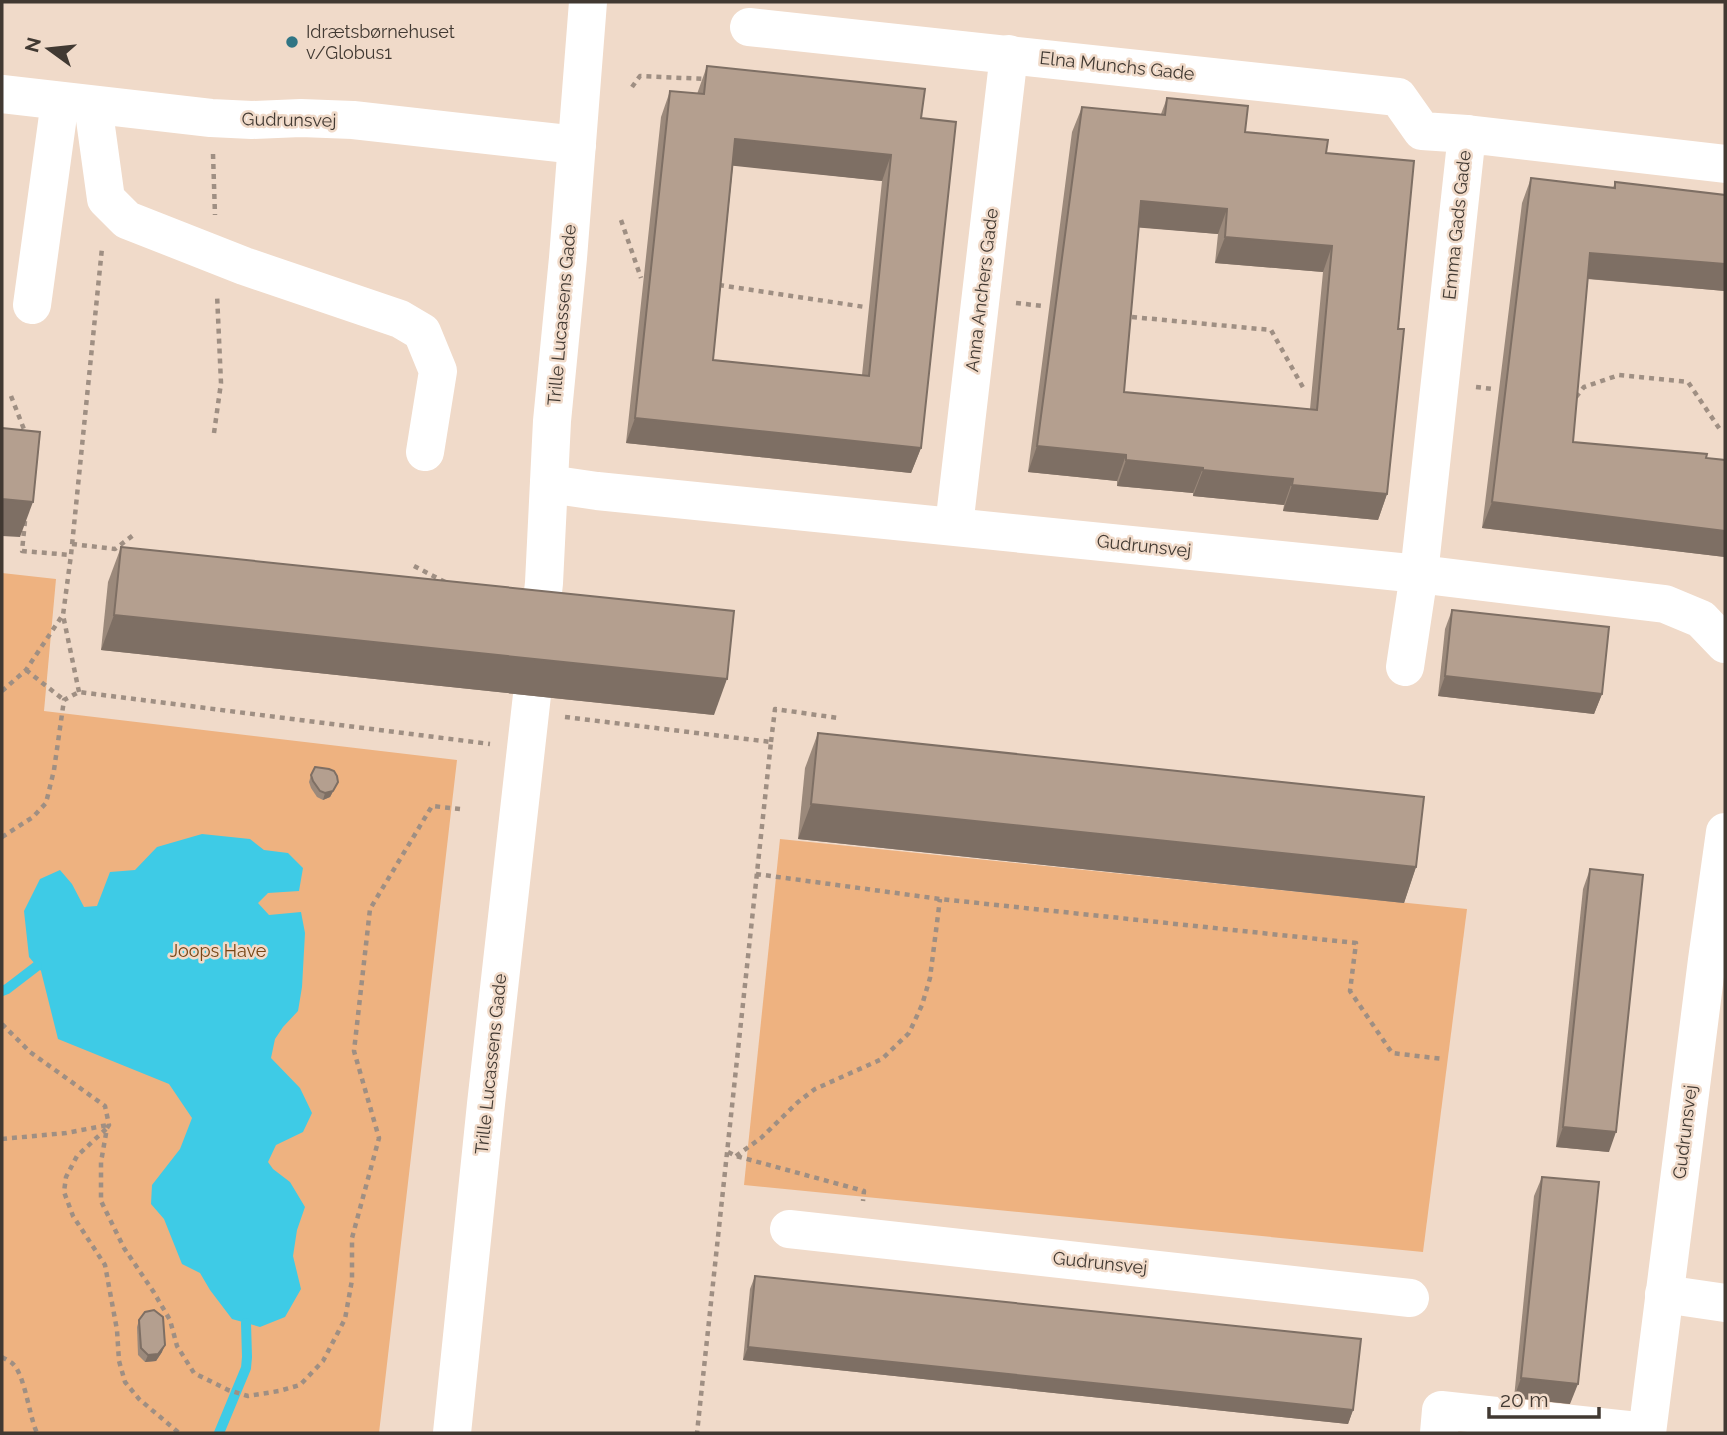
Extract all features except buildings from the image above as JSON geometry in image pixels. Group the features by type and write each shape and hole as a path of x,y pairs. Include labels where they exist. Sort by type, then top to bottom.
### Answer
{"street":[{"name":"Trille Lucassens Gade","path":"539,628 544,583 552,421 588,2"},
{"name":"Elna Munchs Gade","path":"749,27 1398,97 1422,131 1467,134"},
{"name":"Anna Anchers Gade","path":"954,526 1009,54"},
{"name":"Gudrunsvej","path":"2,94 211,118 353,120 577,145"},
{"path":"76,103 107,198 127,220 244,266 400,319 422,332 438,371 425,452"},
{"path":"32,305 76,103"},
{"name":"Emma Gads Gade","path":"1405,667 1419,575 1467,134 1725,164"},
{"name":"Gudrunsvej","path":"549,484 1419,575 1665,604 1701,619 1725,644"},
{"name":"Trille Lucassens Gade","path":"452,1433 529,719"},
{"name":"Gudrunsvej","path":"1647,1433 1664,1294 1716,961 1725,832"},
{"name":"Gudrunsvej","path":"789,1229 1410,1298"},
{"path":"1664,1294 1725,1303"},
{"path":"1440,1422 1647,1433"}],"path":[{"path":"632,87 640,76 713,80"},
{"path":"79,692 63,615 107,198"},
{"path":"621,220 641,278"},
{"path":"719,285 865,307"},
{"path":"1132,317 1271,330 1305,391"},
{"path":"1576,397 1584,387 1619,375 1688,382 1721,431"},
{"path":"11,396 28,438"},
{"path":"26,513 22,551 71,555"},
{"path":"72,544 116,549 136,533"},
{"path":"414,566 448,583"},
{"path":"2,691 26,670 63,615"},
{"path":"26,670 64,700"},
{"path":"64,700 79,692 529,719 771,742"},
{"path":"2,837 33,817 46,803 54,771 64,700"},
{"path":"697,1433 775,709 838,718"},
{"path":"2,1024 30,1052 105,1106 108,1127 102,1162 101,1201 124,1248 170,1320 177,1346 194,1373 228,1390 248,1396 300,1385 323,1361 345,1319 352,1280 352,1238 379,1138 354,1051 370,909 432,806 460,809"},
{"path":"756,873 940,900 1356,943 1350,991 1392,1053 1443,1059"},
{"path":"736,1156 761,1138 815,1089 882,1059 909,1033 922,1005 930,978 940,900"},
{"path":"2,1139 108,1127"},
{"path":"108,1127 77,1156 66,1177 64,1192 73,1216 105,1265 117,1330 119,1361 125,1382 139,1399 179,1433"},
{"path":"727,1151 736,1156 864,1191 863,1237"},
{"path":"2,1357 14,1364 26,1393 31,1420 37,1433"}],"green space":[{"name":"Joops Have","path":"2,573 56,579 44,711 457,760 379,1433 2,1433"},
{"path":"780,839 1467,909 1423,1252 744,1185"}],"water":[{"path":"202,834 250,839 264,850 288,853 303,868 299,891 268,893 258,903 269,915 301,912 305,933 298,1011 275,1039 271,1058 300,1088 312,1113 303,1132 276,1145 268,1162 290,1182 305,1207 297,1230 293,1256 301,1289 285,1317 260,1327 232,1319 200,1273 182,1264 164,1219 151,1204 152,1185 180,1149 192,1118 169,1084 58,1039 41,971 29,957 24,911 40,879 60,870 72,884 84,907 97,906 110,872 135,870 157,847"}],"waterway":[{"path":"2,991 37,966"},
{"path":"219,1433 246,1368 246,1323"}],"place":[{"name":"Idrætsbørnehuset v/Globus1","path":"292,42"}]}
